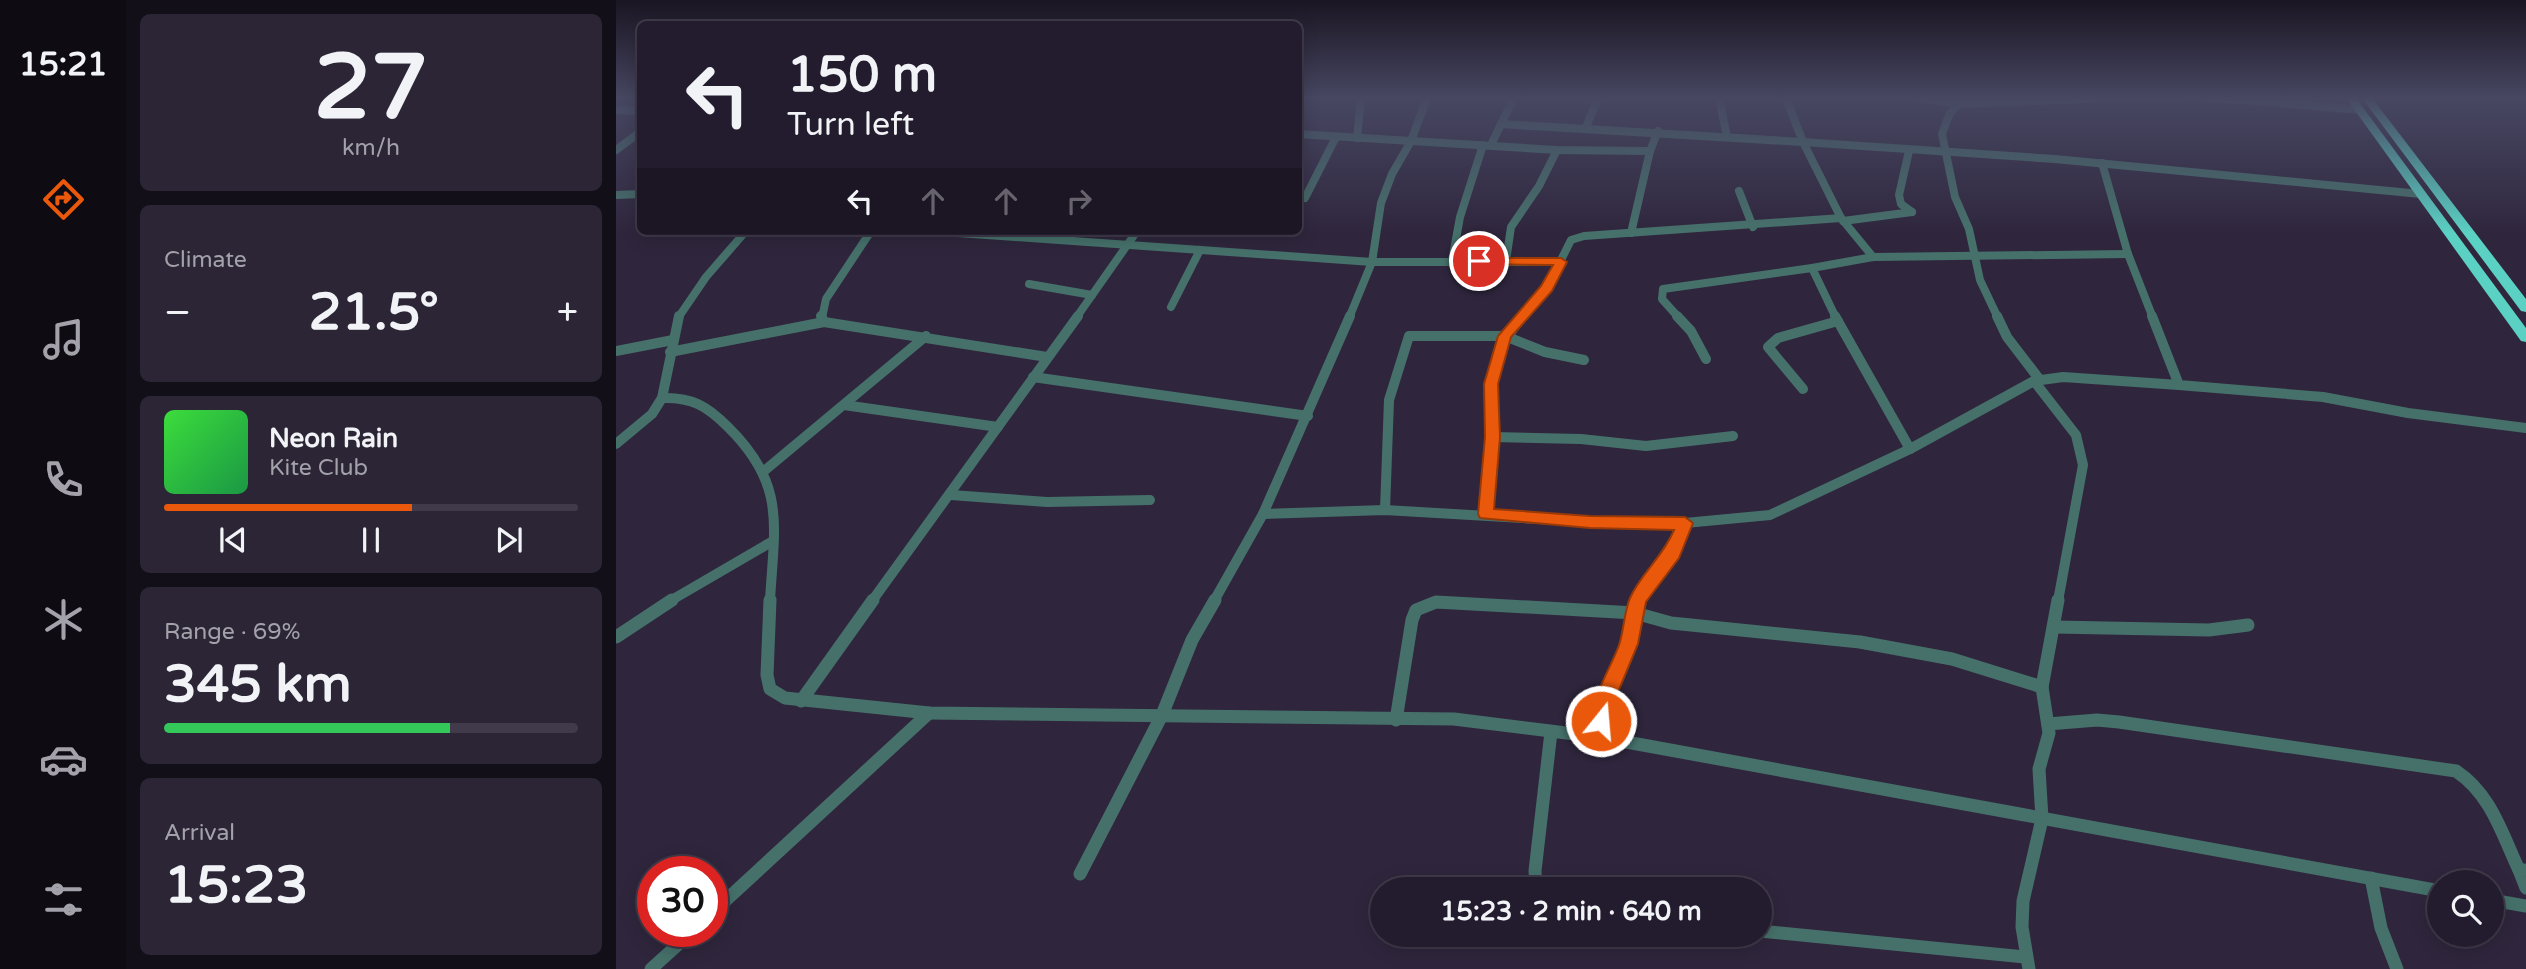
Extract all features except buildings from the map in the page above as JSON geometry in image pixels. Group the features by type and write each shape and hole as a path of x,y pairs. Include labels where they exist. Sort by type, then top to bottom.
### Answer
{"highway":[{"path":"2384,143 2526,338"},
{"path":"2401,143 2526,308"}],"street":[{"path":"1305,198 1332,143"},
{"path":"1080,874 1161,715 1192,639 1263,514 1308,416 1373,262 1381,203 1392,174 1410,143"},
{"path":"1453,143 1557,150 1650,151"},
{"path":"1631,233 1653,143"},
{"path":"1804,143 1842,220 1873,257"},
{"path":"1819,143 2102,163 2421,194"},
{"path":"1772,932 2027,963 2023,901 2042,819 2039,769 2047,743 2048,724 2042,687 2083,465 2076,435 2007,337 1980,280 1969,229 1955,197 1944,143"},
{"path":"1452,261 1460,217 1487,145"},
{"path":"1506,261 1511,227 1539,186 1557,150"},
{"path":"1486,514 1492,437 1491,384 1505,336 1547,288 1568,246 1576,237 1842,220 1912,212 1901,204 1899,195 1909,150"},
{"path":"2102,163 2128,254 2179,385"},
{"path":"1739,191 1753,226"},
{"path":"618,197 637,194"},
{"path":"616,443 652,414 662,398 678,318 743,235"},
{"path":"824,322 821,315 826,299 868,235"},
{"path":"990,235 1373,262 1561,262"},
{"path":"801,701 896,565 951,495 1134,235"},
{"path":"1171,307 1200,250"},
{"path":"1706,359 1691,331 1662,299 1663,289 1873,257 2128,254"},
{"path":"1812,268 1838,321 1910,449"},
{"path":"1029,284 1092,295"},
{"path":"1803,389 1768,347 1778,338 1838,321"},
{"path":"670,352 824,322 1047,357"},
{"path":"1385,510 1389,400 1405,341 1419,335 1462,338 1505,336 1545,352 1584,359"},
{"path":"764,471 926,336"},
{"path":"616,351 673,340"},
{"path":"1033,377 1308,416"},
{"path":"1263,514 1385,510 1590,522 1685,523 1770,515 1910,449 2037,380 2091,378 2323,397 2408,413 2526,428"},
{"path":"662,398 692,399 706,407 750,450 764,471 772,491 773,541 767,675 770,689 801,701 929,713 1454,719 1598,737 1861,783 2145,840 2427,889"},
{"path":"844,405 998,427"},
{"path":"1492,437 1581,439 1646,446 1733,436"},
{"path":"951,495 1047,502 1150,500"},
{"path":"1598,737 1604,704 1629,644 1638,600 1673,554 1685,523"},
{"path":"616,636 699,582 773,541"},
{"path":"1396,719 1412,620 1416,610 1424,604 1462,603 1635,613 1671,623 1905,648 2007,673 2042,687"},
{"path":"2055,627 2198,631 2248,625"},
{"path":"728,898 929,713"},
{"path":"2048,724 2097,720 2119,722 2395,760 2456,771 2468,777 2484,797 2523,870 2526,888"},
{"path":"1535,877 1551,732"},
{"path":"2371,878 2381,928 2397,969"},
{"path":"2504,902 2526,906"},
{"path":"651,969 675,947"}],"route":[{"path":"1479,261 1561,262 1547,288 1505,336 1491,384 1492,437 1486,514 1590,522 1685,523 1682,538 1673,554 1638,600 1629,644 1604,704 1601,721"}]}
